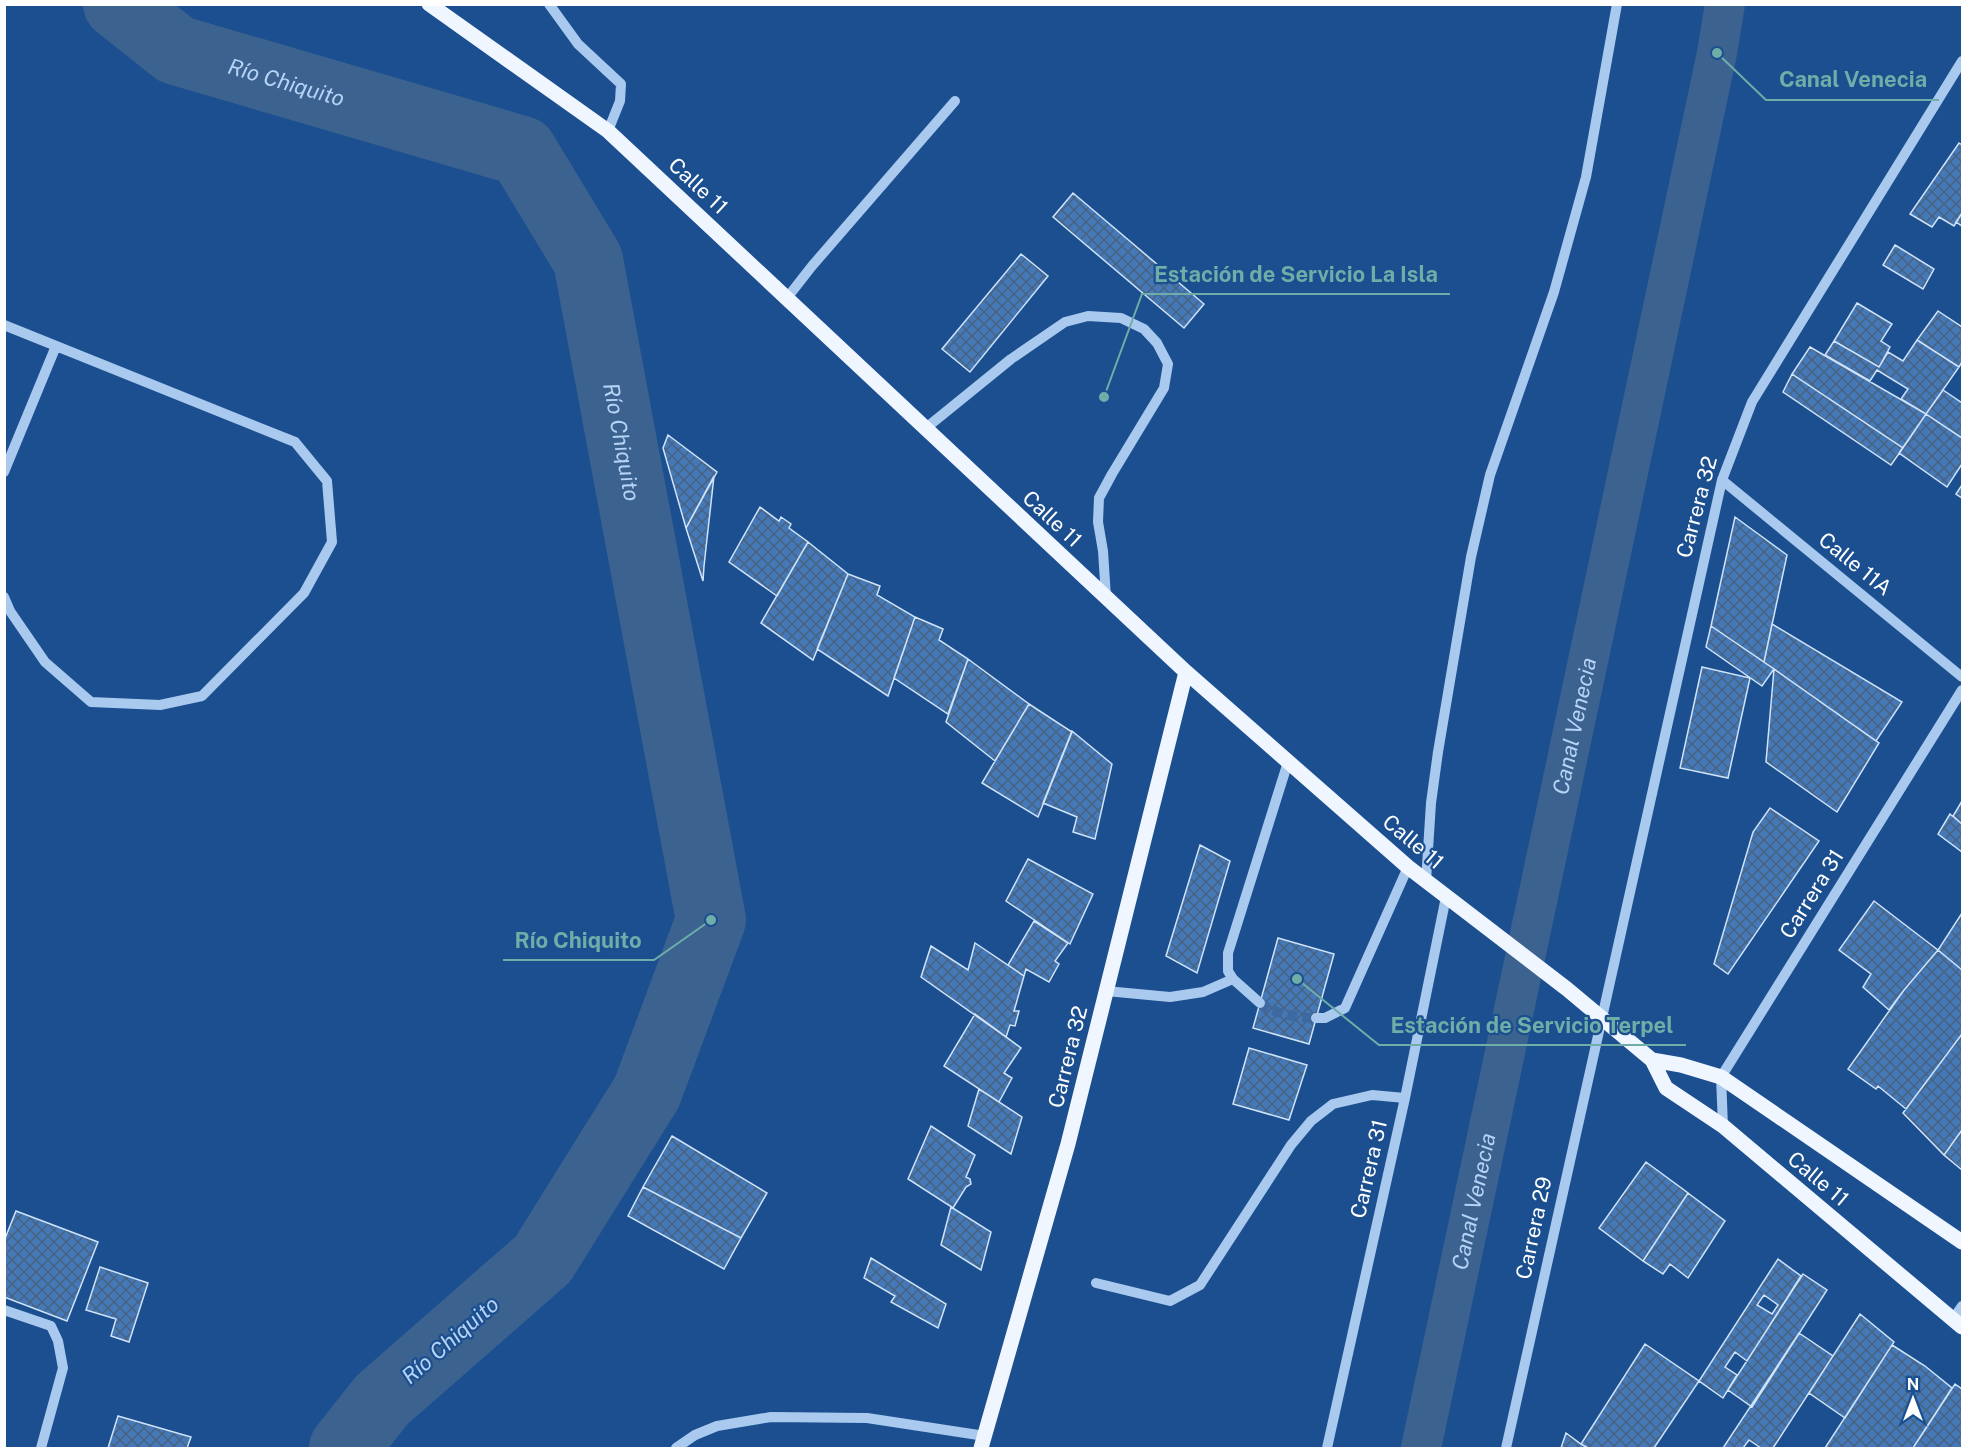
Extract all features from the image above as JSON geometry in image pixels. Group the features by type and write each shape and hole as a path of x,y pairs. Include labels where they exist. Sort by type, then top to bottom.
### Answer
{"main road":[{"name":"Calle 11","path":"429,4 608,131 1186,672 1408,867 1567,989 1652,1060 1666,1088 1723,1126 1958,1323"},
{"name":"Carrera 32","path":"983,1442 1068,1144 1186,672"},
{"name":"Calle 11","path":"1652,1060 1681,1065 1721,1077 1962,1242"}],"street":[{"path":"549,4 578,44 621,84 620,100 608,131"},
{"path":"1426,881 1434,782 1471,557 1490,475 1554,292 1586,177 1617,4"},
{"name":"Carrera 32","path":"1601,1017 1722,480 1752,402 1959,76 1962,61"},
{"path":"787,298 955,100"},
{"path":"926,428 1011,359 1065,321 1088,316 1121,318 1144,329 1157,343 1168,364 1164,388 1099,498 1098,522 1103,551 1106,597"},
{"path":"4,325 295,442 327,481 332,542 304,593 202,696 160,705 91,702 45,662 10,611 4,597"},
{"path":"4,472 56,346"},
{"name":"Calle 11A","path":"1722,480 1962,677"},
{"name":"Carrera 31","path":"1721,1077 1962,690"},
{"path":"1260,1003 1233,979 1228,971 1228,953 1288,762"},
{"path":"1316,1018 1325,1018 1345,1008 1408,867"},
{"name":"Carrera 31","path":"1327,1449 1405,1098 1446,897"},
{"path":"1106,991 1170,997 1203,992 1233,979"},
{"name":"Carrera 29","path":"1506,1449 1601,1017"},
{"path":"1721,1077 1723,1126"},
{"path":"1096,1283 1170,1301 1200,1285 1291,1146 1311,1121 1333,1104 1372,1095 1405,1098"},
{"path":"1958,1323 1962,1306"},
{"path":"4,1310 51,1326 58,1341 63,1368 41,1449"},
{"path":"676,1449 695,1435 717,1426 771,1417 867,1418 983,1442"}],"building":[{"path":"1959,143 1962,145 1962,213 1954,226 1939,217 1932,227 1910,214"},
{"path":"1073,193 1204,304 1184,328 1053,217"},
{"path":"1962,213 1962,226 1956,222"},
{"path":"1895,245 1934,269 1923,289 1883,265"},
{"path":"1021,254 1048,276 970,372 942,349"},
{"path":"1857,303 1892,324 1881,341 1890,347 1879,367 1834,341"},
{"path":"1938,311 1962,327 1962,362 1959,367 1917,340"},
{"path":"1917,340 1959,367 1926,414 1901,399 1908,389 1877,370 1870,381 1825,355 1834,341 1879,367 1888,352 1903,361"},
{"path":"1810,347 1926,414 1903,448 1792,374"},
{"path":"1792,374 1903,448 1891,465 1783,392"},
{"path":"1943,390 1962,403 1962,438 1926,414"},
{"path":"1926,414 1962,438 1962,464 1947,487 1899,453"},
{"path":"668,435 717,472 686,528 663,448"},
{"path":"714,476 704,566 703,581 686,528"},
{"path":"1962,485 1962,498 1956,494"},
{"path":"760,507 779,521 781,517 791,524 789,528 808,542 777,596 729,562"},
{"path":"1735,517 1787,555 1764,662 1711,626"},
{"path":"808,542 848,574 813,660 761,623"},
{"path":"848,574 880,586 877,595 915,617 888,696 817,649"},
{"path":"915,617 943,629 939,640 968,659 948,714 894,678"},
{"path":"1772,624 1902,702 1876,741 1764,662"},
{"path":"1711,626 1774,669 1762,686 1706,647"},
{"path":"968,659 1029,704 995,761 946,722"},
{"path":"1702,667 1750,678 1728,778 1680,768"},
{"path":"1774,669 1879,743 1837,812 1766,762"},
{"path":"1029,704 1072,732 1038,817 982,783"},
{"path":"1072,731 1112,764 1095,839 1073,832 1077,817 1043,803"},
{"path":"1962,801 1962,824 1953,816"},
{"path":"1770,808 1819,841 1728,974 1714,964 1753,832"},
{"path":"1950,814 1962,824 1962,852 1938,834"},
{"path":"1200,845 1230,861 1197,973 1166,956"},
{"path":"1028,859 1093,894 1070,944 1006,901"},
{"path":"1874,901 1938,950 1889,1010 1863,987 1871,974 1839,950"},
{"path":"1962,913 1962,970 1938,950"},
{"path":"1034,921 1068,943 1055,961 1059,964 1049,982 1026,969 1024,976 1008,965"},
{"path":"1278,938 1334,954 1309,1044 1253,1028"},
{"path":"975,943 1024,976 1014,1011 1019,1011 1015,1026 1010,1025 1006,1037 921,977 931,946 968,970"},
{"path":"1938,950 1962,970 1962,1034 1906,1109 1878,1086 1876,1089 1848,1069 1904,990"},
{"path":"975,1014 1021,1048 1004,1073 1012,1078 999,1102 944,1066"},
{"path":"1962,1034 1962,1130 1944,1155 1903,1113"},
{"path":"1249,1048 1307,1065 1289,1120 1233,1104"},
{"path":"979,1089 1022,1117 1011,1154 968,1126"},
{"path":"931,1126 975,1155 966,1177 970,1179 971,1184 966,1187 953,1208 908,1179"},
{"path":"1962,1130 1962,1170 1944,1155"},
{"path":"672,1136 767,1193 741,1238 643,1187"},
{"path":"1646,1162 1688,1193 1643,1261 1599,1228"},
{"path":"643,1187 741,1238 724,1269 628,1216"},
{"path":"1688,1193 1725,1221 1688,1278 1670,1264 1663,1274 1643,1261"},
{"path":"951,1207 991,1232 981,1270 941,1245"},
{"path":"16,1211 98,1242 67,1321 4,1297 4,1241"},
{"path":"871,1258 946,1304 938,1328 891,1302 895,1296 864,1278"},
{"path":"1778,1259 1801,1276 1747,1361 1735,1352 1725,1367 1737,1375 1723,1398 1699,1381","holes":["1764,1295 1778,1305 1772,1314 1757,1305"]},
{"path":"100,1267 148,1283 129,1342 111,1336 116,1319 86,1310"},
{"path":"1803,1274 1827,1290 1752,1407 1728,1390"},
{"path":"1860,1314 1894,1342 1845,1418 1809,1393"},
{"path":"1799,1333 1833,1356 1773,1448 1761,1448 1749,1440 1743,1448 1723,1448"},
{"path":"1645,1344 1699,1381 1654,1448 1588,1448 1581,1444"},
{"path":"1892,1345 1925,1366 1952,1388 1913,1448 1825,1448"},
{"path":"1955,1384 1962,1389 1962,1448 1913,1448"},
{"path":"118,1416 191,1437 187,1448 108,1448"},
{"path":"1566,1433 1581,1444 1588,1448 1561,1448"}],"waterway":[{"name":"Río Chiquito","path":"118,4 176,50 522,151 588,260 711,920 647,1092 543,1259 382,1400 344,1448"},
{"name":"Canal Venecia","path":"1421,1448 1717,53 1725,4"}],"tunnel":[{"path":"1260,1003 1286,1015 1316,1018"}],"place":[{"name":"Canal Venecia","path":"1717,53"},
{"name":"Estación de Servicio La Isla","path":"1104,397"},
{"name":"Río Chiquito","path":"711,920"},
{"name":"Estación de Servicio Terpel","path":"1297,979"}]}
